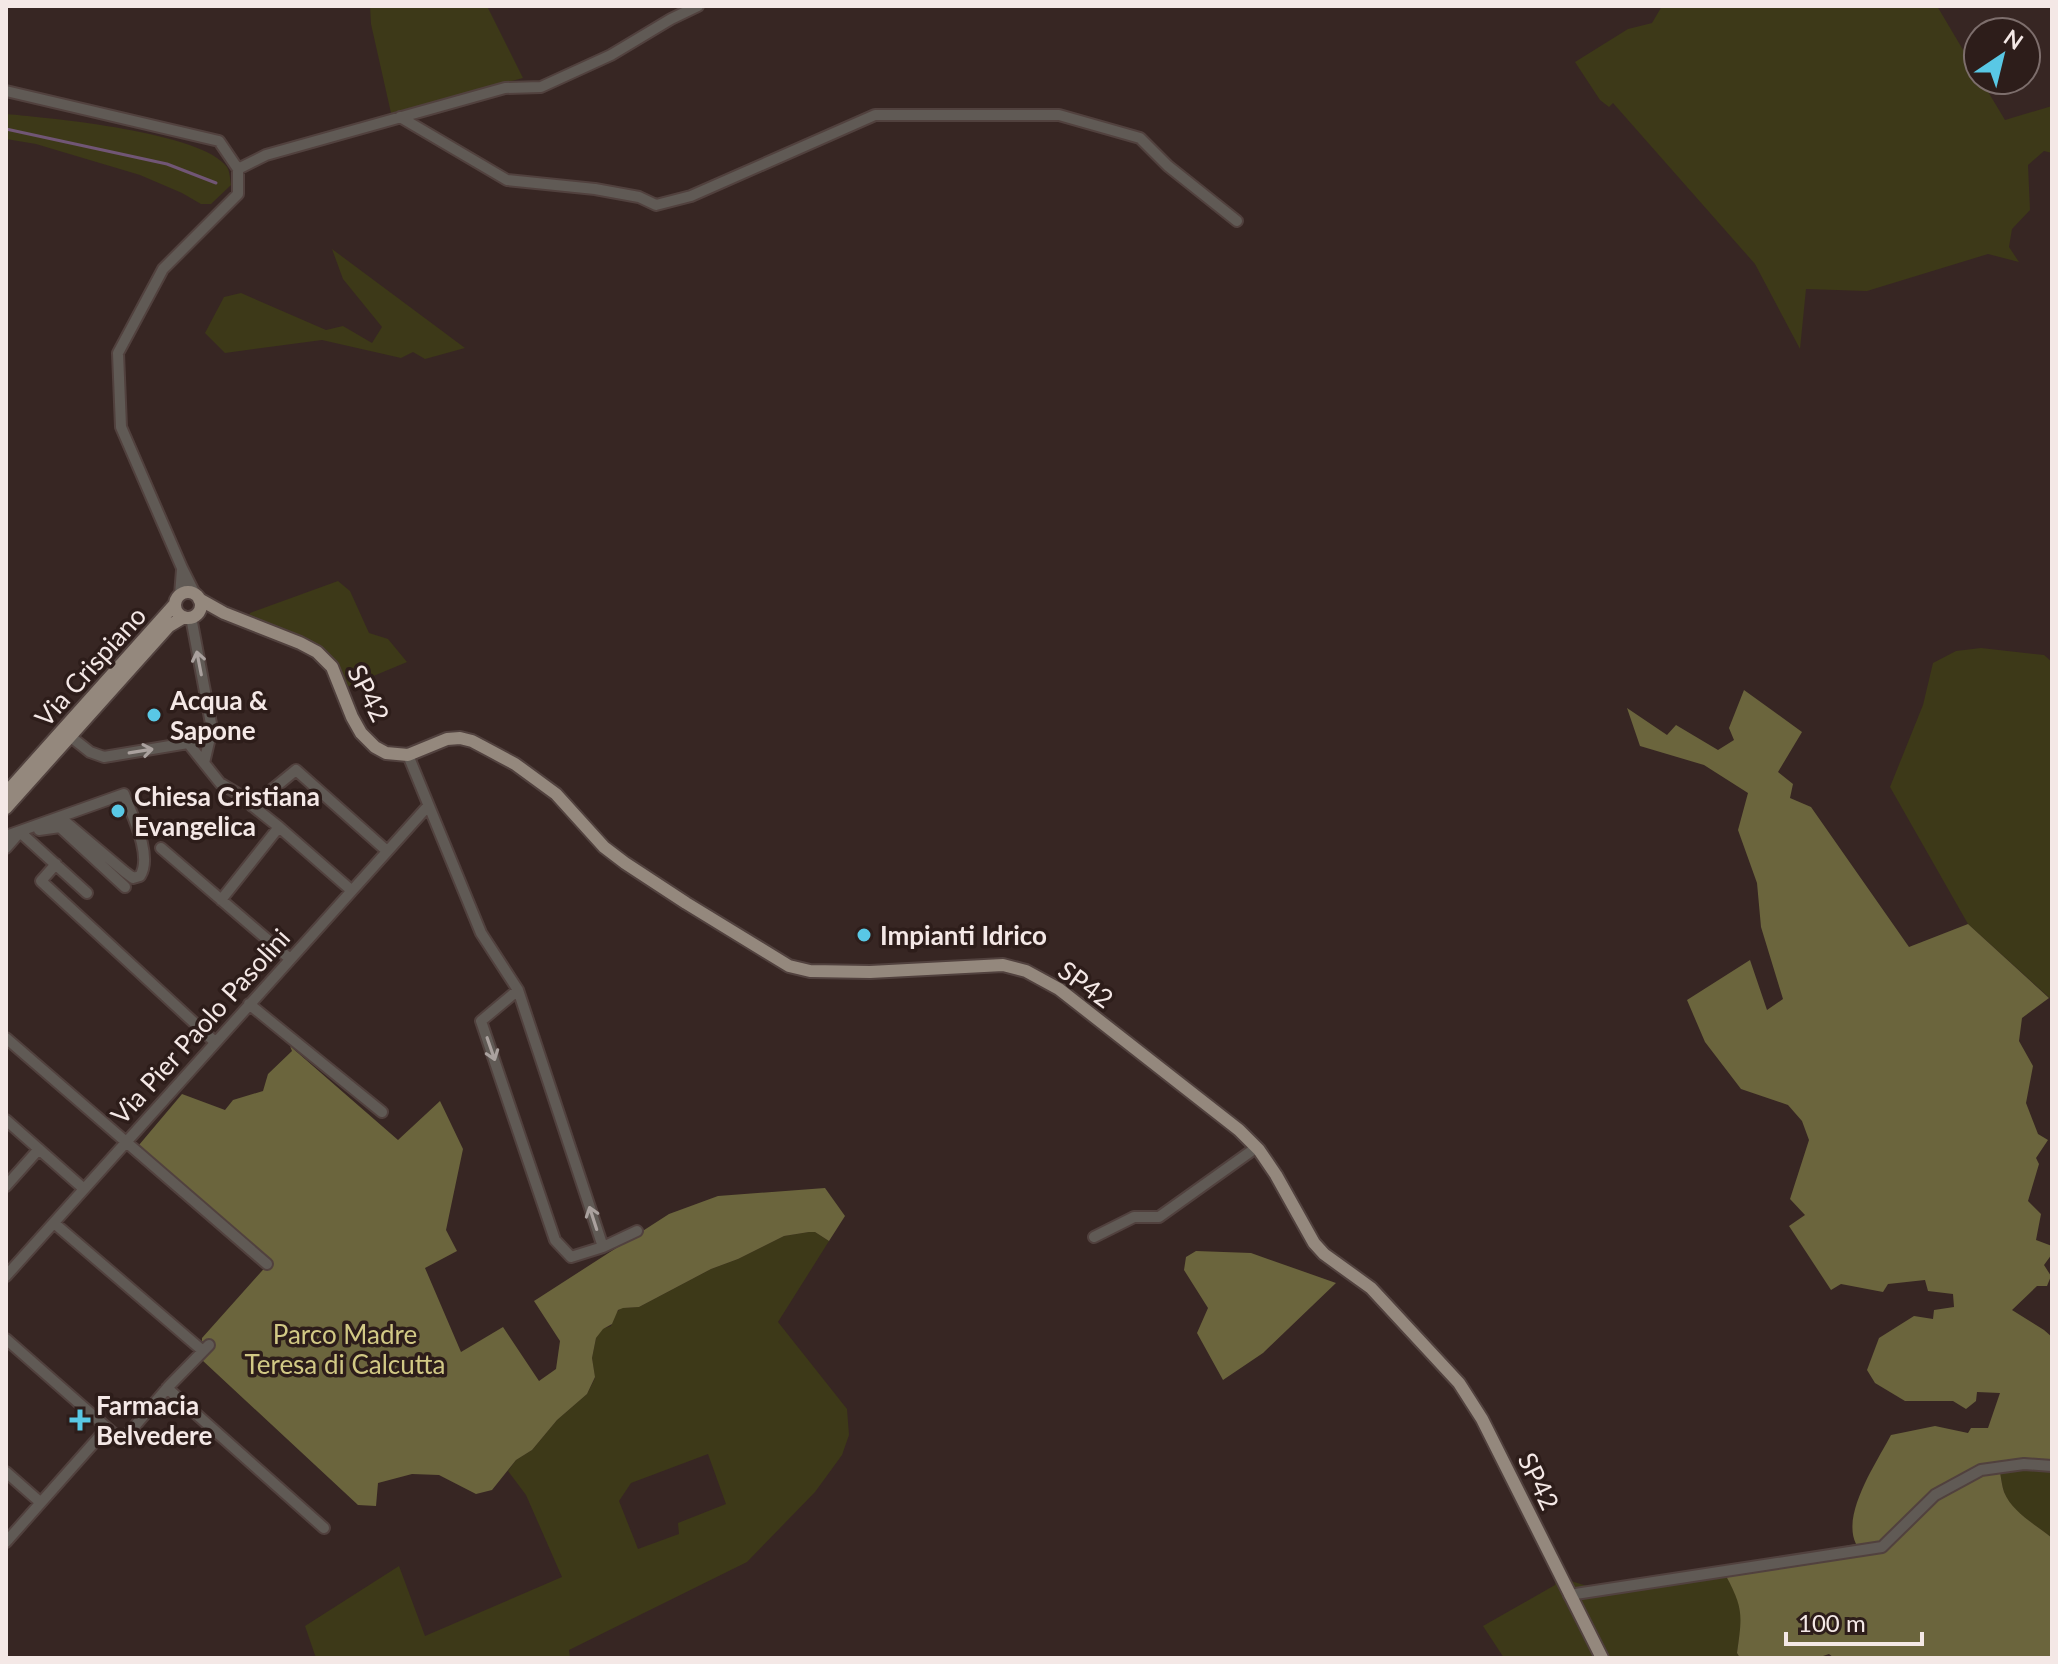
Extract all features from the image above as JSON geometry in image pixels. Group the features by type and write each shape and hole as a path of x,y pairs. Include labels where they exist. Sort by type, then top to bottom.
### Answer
{"main road":[{"path":"185,593 197,597 201,607 191,616 177,611 178,600 185,593"},
{"name":"SP42","path":"197,597 224,613 317,652 332,667 352,717 361,733 375,747 386,753 408,755 447,739 472,741 515,764 556,794 604,847 625,863 789,966 810,971 870,972 1003,965 1026,971 1059,989 1257,1147 1314,1243 1324,1254 1371,1288 1459,1383 1513,1477 1602,1658"},
{"name":"Via Crispiano","path":"6,793 178,600"},
{"name":"SP42","path":"191,616 224,613"},
{"name":"Via Crispiano","path":"6,808 169,626 191,616"}],"street":[{"path":"238,169 266,155 505,88 541,87 611,55 698,6"},
{"path":"6,91 219,141 238,169 238,194 163,269 118,353 121,427 197,597"},
{"path":"400,117 507,180 595,189 639,197 656,205 691,196 875,115 1059,115 1140,138 1168,166 1237,221"},
{"path":"178,600 182,568"},
{"path":"191,616 212,729 204,763"},
{"name":"Via Crispiano","path":"71,737 90,752 104,757 188,743 200,739 212,729"},
{"path":"188,743 220,783 279,827 351,890"},
{"path":"408,755 481,933 518,990 603,1247"},
{"path":"252,806 296,770 387,851"},
{"path":"6,848 27,828 124,794 139,831 144,861 140,876 133,878 61,818"},
{"name":"Via Pier Paolo Pasolini","path":"6,1276 428,806"},
{"path":"6,836 60,827 125,887"},
{"path":"221,900 279,827"},
{"path":"20,832 87,893"},
{"path":"161,848 290,959"},
{"path":"56,864 41,881 215,1042"},
{"path":"518,990 481,1021 555,1240 571,1257 603,1247 637,1231"},
{"path":"249,1004 382,1112"},
{"path":"6,1038 267,1264"},
{"path":"7,1122 84,1189"},
{"path":"1094,1237 1134,1217 1159,1217 1257,1147"},
{"path":"6,1186 39,1149"},
{"path":"6,1339 122,1441 206,1348 54,1223"},
{"path":"167,1388 324,1528"},
{"path":"6,1542 107,1428"},
{"path":"1569,1595 1882,1547 1935,1495 1981,1470 2024,1464 2052,1466"},
{"path":"6,1472 40,1502"}],"shaded area":[{"path":"370,6 487,6 523,78 391,113 371,24"},
{"path":"1662,6 1937,6 1962,48 1962,96 1991,96 2005,120 2052,106 2052,153 2044,151 2028,165 2030,210 2012,229 2009,247 2019,262 1988,254 1867,291 1806,289 1800,349 1755,264 1613,103 1609,107 1600,100 1575,62 1628,29 1652,23"},
{"path":"6,114 124,129 188,145 212,155 227,167 231,185 211,204 201,204 140,175 36,144 6,139"},
{"path":"332,249 465,348 425,359 413,352 401,358 322,340 225,353 205,333 224,297 241,293 326,330 343,326 372,343 382,327 343,279"},
{"path":"338,581 350,591 369,633 388,639 407,662 347,687 325,651 249,617 250,613"},
{"path":"1981,648 2044,655 2052,662 2052,1000 1968,924 1890,787 1923,705 1933,663 1956,651"},
{"path":"815,1232 829,1241 778,1322 847,1409 849,1435 842,1455 815,1492 747,1562 569,1650 570,1658 316,1658 305,1626 399,1566 425,1636 562,1577 526,1495 508,1471 587,1394 595,1378 592,1358 596,1338 602,1329 611,1326 621,1308 639,1307 711,1269 784,1236","holes":["708,1454 726,1504 678,1523 679,1534 638,1549 619,1501 631,1483"]},
{"path":"2052,1466 2052,1538 2012,1506 2004,1492 2000,1472"},
{"path":"1735,1568 1726,1576 1737,1596 1742,1619 1737,1653 1740,1658 1609,1658 1571,1581 1587,1586"},
{"path":"1557,1577 1599,1658 1504,1658 1483,1626 1555,1585"}],"green space":[{"path":"1744,690 1802,732 1778,772 1793,784 1790,798 1811,807 1909,947 1968,924 2049,998 2022,1018 2019,1041 2033,1066 2026,1103 2038,1134 2048,1140 2036,1158 2039,1164 2028,1201 2041,1214 2036,1240 2052,1246 2052,1254 2044,1265 2051,1276 2047,1286 2037,1286 2012,1310 2052,1337 2052,1466 2000,1472 2004,1492 2013,1506 2052,1538 2052,1658 1834,1658 1829,1654 1817,1658 1740,1658 1737,1653 1740,1613 1726,1576 1735,1568 1856,1544 1853,1518 1857,1503 1891,1435 1935,1426 1968,1433 1971,1428 1988,1428 2000,1393 1977,1392 1976,1401 1966,1409 1953,1401 1905,1401 1875,1383 1867,1370 1879,1338 1914,1316 1933,1319 1934,1310 1954,1307 1953,1294 1928,1291 1925,1280 1888,1284 1883,1292 1841,1284 1831,1290 1789,1226 1805,1215 1790,1199 1809,1140 1802,1121 1788,1105 1741,1089 1705,1042 1687,1000 1750,960 1767,1010 1783,999 1761,927 1757,883 1738,830 1748,793 1704,765 1640,746 1627,708 1667,735 1676,725 1718,750 1734,740 1729,728"},
{"name":"Parco Madre Teresa di Calcutta","path":"290,1046 398,1140 440,1101 463,1149 446,1230 457,1251 425,1268 461,1352 503,1327 539,1381 556,1369 560,1341 534,1301 669,1214 718,1196 825,1188 845,1216 829,1241 815,1232 784,1236 711,1269 639,1307 618,1310 612,1324 596,1338 592,1358 595,1377 587,1394 557,1420 532,1450 516,1460 492,1490 476,1494 439,1475 412,1474 378,1483 376,1506 358,1505 202,1360 202,1338 269,1263 139,1145 182,1094 225,1110 233,1100 263,1091 268,1074 292,1051"},
{"path":"1196,1251 1251,1253 1336,1283 1263,1353 1223,1380 1197,1333 1208,1308 1184,1270 1186,1257"}],"waterway":[{"path":"6,129 167,164 216,183"}],"place":[{"name":"Acqua & Sapone","path":"154,715"},
{"name":"Chiesa Cristiana Evangelica","path":"118,811"},
{"name":"Impianti Idrico","path":"864,935"},
{"name":"Farmacia Belvedere","path":"80,1420"}]}
